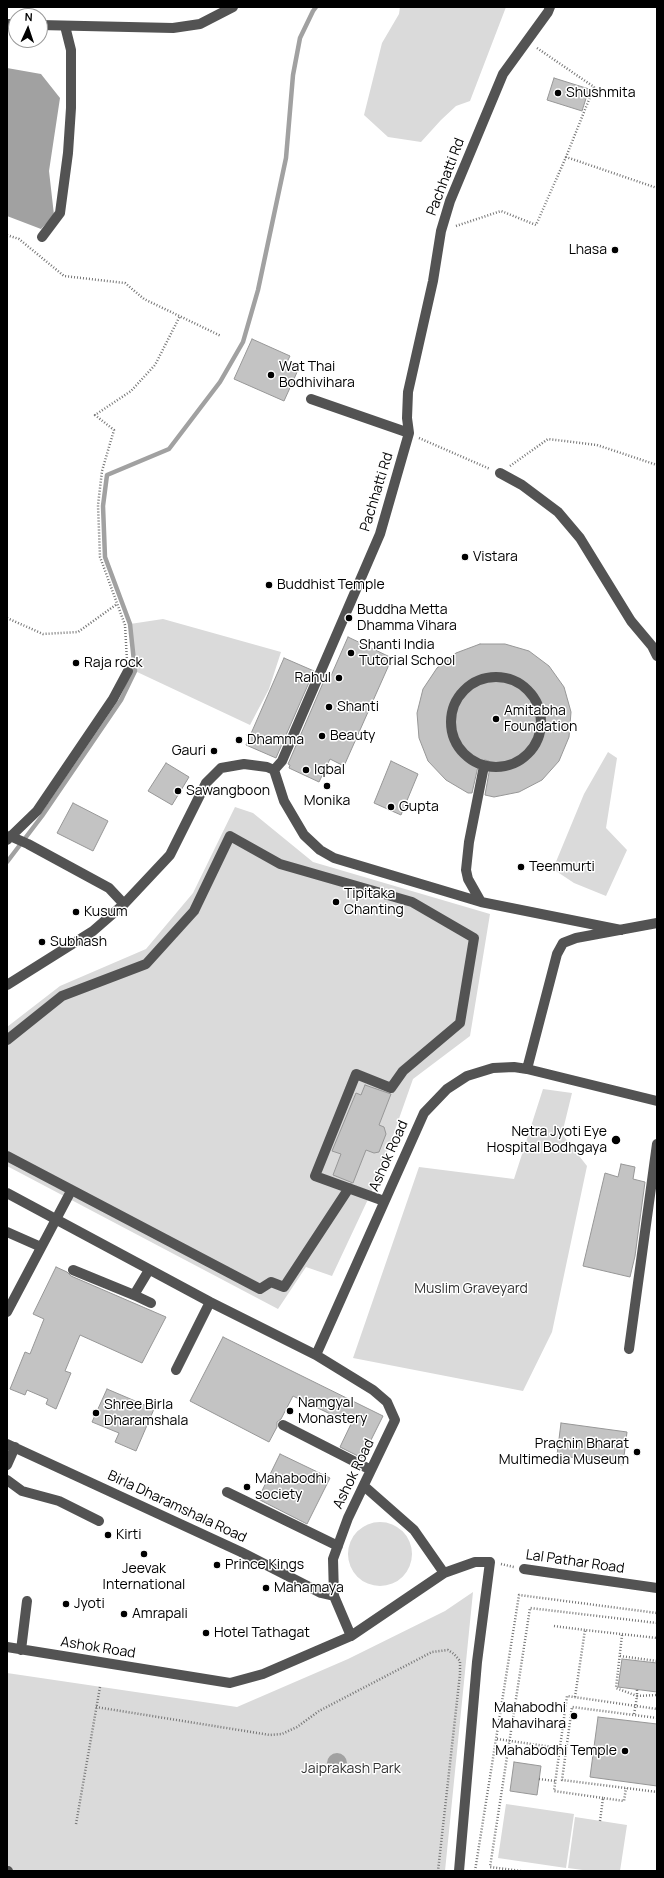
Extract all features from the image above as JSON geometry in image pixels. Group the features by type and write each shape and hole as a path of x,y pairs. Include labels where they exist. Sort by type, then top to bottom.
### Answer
{"street":[{"path":"48,25 173,28 200,24 233,7"},
{"name":"Pachhatti Rd","path":"274,770 282,761 380,534 409,434 406,418 408,392 433,281 441,231 450,201 502,74 548,12 550,7"},
{"path":"42,237 60,214 68,153 71,108 71,50 65,26"},
{"path":"311,399 409,434"},
{"path":"500,473 522,486 558,512 580,538 631,621 652,646 657,656"},
{"path":"8,838 37,811 113,698 128,671"},
{"path":"486,678 501,678 515,682 527,690 536,702 540,716 540,731 535,744 526,756 513,763 499,767 484,766 470,759 460,749 453,736 450,721 453,707 461,694 472,684 486,678"},
{"path":"7,985 93,931 124,904 170,855 206,783 221,768 244,764 267,767 274,770 284,801 304,835 320,850 334,858 355,866 481,902 621,930"},
{"path":"481,902 468,879 466,870 469,842 484,766"},
{"path":"7,1040 62,996 146,964 194,911 230,836 280,864 412,902 474,938 460,1023 403,1071 391,1088 356,1074 315,1176 384,1201"},
{"path":"8,838 28,844 109,888 124,904"},
{"path":"527,1069 557,954 563,943 576,938 657,923"},
{"name":"Ashok Road","path":"7,1647 230,1683 263,1674 351,1636 334,1596 333,1559 348,1518 396,1420 387,1402 373,1390 316,1355 424,1113 447,1089 467,1076 493,1068 514,1067 527,1069 657,1101"},
{"path":"630,1349 657,1144"},
{"path":"7,1156 260,1289 271,1282 284,1287 349,1188"},
{"path":"7,1312 71,1190"},
{"path":"7,1193 210,1302 316,1355"},
{"path":"7,1232 41,1248"},
{"path":"73,1270 151,1303"},
{"path":"134,1295 149,1270"},
{"path":"176,1370 210,1302"},
{"path":"284,1425 371,1470"},
{"path":"7,1465 11,1446"},
{"name":"Birla Dharamshala Road","path":"11,1446 241,1552 321,1593 334,1596"},
{"path":"7,1480 22,1491 59,1501 99,1521"},
{"path":"364,1486 414,1530 444,1573"},
{"path":"227,1492 338,1546"},
{"path":"351,1636 444,1573 475,1562 490,1562 477,1662 459,1871"},
{"name":"Lal Pathar Road","path":"524,1569 657,1588"},
{"path":"21,1650 28,1601"}],"path":[{"path":"441,231 500,212 536,225 566,157 594,87 527,41"},
{"path":"566,157 657,188"},
{"path":"7,235 19,239 64,276 125,283 144,299 221,336"},
{"path":"128,671 125,625 100,557 98,505 102,471 114,430 95,415 131,391 155,365 180,316"},
{"path":"409,434 500,473 548,439 597,445 657,465"},
{"path":"7,618 44,634 78,632 117,604"},
{"name":"Lal Pathar Road","path":"490,1562 524,1569"},
{"path":"475,1871 519,1595 657,1613"},
{"path":"521,1871 490,1867 530,1608 657,1623"},
{"path":"554,1626 657,1638"},
{"path":"575,1697 585,1630"},
{"path":"622,1635 616,1688 637,1696 657,1695"},
{"path":"96,1707 270,1735 282,1734 297,1727 319,1711 432,1652 448,1650 460,1661 460,1674 438,1871"},
{"path":"620,1656 657,1661"},
{"path":"76,1824 100,1687"},
{"path":"634,1715 637,1690"},
{"path":"626,1788 624,1801 554,1791 567,1696 657,1709"},
{"path":"657,1718 572,1707 562,1780 657,1792"},
{"path":"497,1739 566,1749"},
{"path":"539,1779 555,1781"},
{"path":"600,1821 603,1798"}],"green space":[{"path":"400,7 506,7 470,101 456,106 421,142 388,137 364,115 382,43 399,14"},
{"path":"163,619 281,652 269,689 250,725 135,671 130,624"},
{"path":"608,752 617,758 606,828 627,850 606,896 574,883 553,869 584,794"},
{"path":"235,807 253,813 313,862 490,914 470,1036 413,1079 378,1178 332,1276 306,1267 278,1309 7,1166 7,1027 60,986 146,949 193,893"},
{"name":"Muslim Graveyard","path":"543,1089 572,1093 562,1134 587,1166 552,1332 523,1391 353,1358 419,1167 514,1179"},
{"path":"374,1522 386,1522 403,1531 410,1542 412,1554 410,1566 403,1577 386,1586 374,1586 362,1581 353,1572 348,1560 348,1548 353,1536 362,1527"},
{"name":"Jaiprakash Park","path":"473,1592 445,1871 7,1871 7,1673 237,1707 348,1659 445,1611"},
{"path":"506,1804 574,1814 566,1868 498,1858"},
{"path":"575,1817 627,1825 620,1871 590,1871 568,1868"}],"shaded area":[{"path":"7,68 41,74 60,98 49,171 54,215 41,229 7,216"},
{"path":"337,1753 344,1756 347,1763 344,1770 337,1773 330,1770 327,1763 330,1756"}],"building":[{"path":"554,78 589,89 582,111 547,100"},
{"path":"252,339 290,356 286,364 298,370 284,401 234,379"},
{"path":"348,637 392,658 344,766 330,759 319,782 289,768 290,765 288,764 326,676 330,678"},
{"path":"480,644 505,644 529,651 549,666 564,687 571,712 569,737 559,761 542,780 519,792 494,797 485,795 490,767 489,761 485,760 479,762 472,793 468,793 446,780 428,761 419,738 417,713 423,689 437,668 456,653"},
{"path":"284,658 314,671 276,758 246,745"},
{"path":"391,761 418,774 401,815 374,803"},
{"path":"166,763 189,777 172,805 148,791"},
{"path":"73,803 108,821 93,851 57,833"},
{"path":"365,1085 391,1094 379,1125 384,1127 386,1134 379,1152 374,1153 366,1150 353,1183 333,1175 341,1154 332,1151 356,1093 361,1095"},
{"path":"621,1164 635,1167 633,1179 645,1182 635,1256 630,1277 583,1266 605,1173 618,1177"},
{"path":"56,1267 67,1272 71,1276 166,1317 142,1363 80,1335 65,1371 71,1373 56,1409 46,1404 48,1399 27,1390 25,1395 10,1389 25,1352 30,1354 44,1319 33,1314"},
{"name":"Namgyal Monastery","path":"223,1337 383,1416 362,1458 340,1447 351,1424 293,1396 281,1419 277,1422 277,1427 269,1442 190,1401"},
{"path":"107,1389 154,1409 136,1451 115,1442 119,1433 92,1422"},
{"path":"561,1423 627,1432 623,1465 557,1455"},
{"path":"280,1454 330,1478 307,1524 258,1499"},
{"path":"622,1659 657,1663 657,1692 618,1687"},
{"name":"Mahabodhi Temple","path":"598,1717 657,1724 657,1786 590,1777"},
{"path":"514,1762 541,1766 537,1795 510,1791"}],"waterway":[{"path":"7,862 42,816 121,700 135,671 130,624 105,557 103,506 107,475 169,449 220,382 243,342 258,290 286,158 293,75 300,38 316,7"}],"place":[{"name":"Shushmita","path":"558,93"},
{"name":"Lhasa","path":"615,250"},
{"name":"Wat Thai Bodhivihara","path":"271,375"},
{"name":"Vistara","path":"465,557"},
{"name":"Buddhist Temple","path":"269,585"},
{"name":"Buddha Metta Dhamma Vihara","path":"349,618"},
{"name":"Shanti India Tutorial School","path":"351,653"},
{"name":"Raja rock","path":"76,663"},
{"name":"Rahul","path":"339,678"},
{"name":"Shanti","path":"329,707"},
{"name":"Amitabha Foundation","path":"496,719"},
{"name":"Beauty","path":"322,736"},
{"name":"Dhamma","path":"239,740"},
{"name":"Gauri","path":"214,751"},
{"name":"Iqbal","path":"306,770"},
{"name":"Monika","path":"327,786"},
{"name":"Sawangboon","path":"178,791"},
{"name":"Gupta","path":"391,807"},
{"name":"Teenmurti","path":"521,867"},
{"name":"Tipitaka Chanting","path":"336,902"},
{"name":"Kusum","path":"76,912"},
{"name":"Subhash","path":"42,942"},
{"name":"Netra Jyoti Eye Hospital Bodhgaya","path":"616,1140"},
{"name":"Namgyal Monastery","path":"290,1411"},
{"name":"Shree Birla Dharamshala","path":"96,1413"},
{"name":"Prachin Bharat Multimedia Museum","path":"637,1452"},
{"name":"Mahabodhi society","path":"247,1487"},
{"name":"Kirti","path":"108,1535"},
{"name":"Jeevak International","path":"144,1554"},
{"name":"Prince Kings","path":"217,1565"},
{"name":"Mahamaya","path":"266,1588"},
{"name":"Jyoti","path":"66,1604"},
{"name":"Amrapali","path":"124,1614"},
{"name":"Hotel Tathagat","path":"206,1633"},
{"name":"Mahabodhi Mahavihara","path":"574,1716"},
{"name":"Mahabodhi Temple","path":"625,1751"}]}
